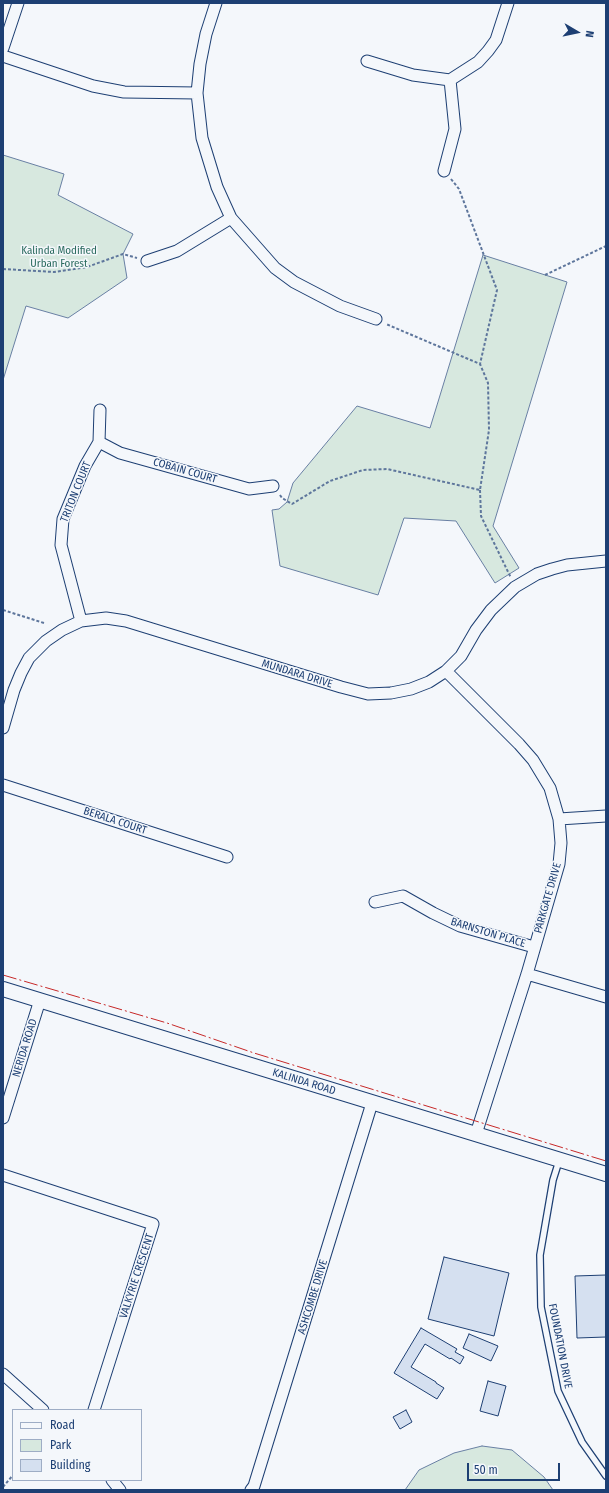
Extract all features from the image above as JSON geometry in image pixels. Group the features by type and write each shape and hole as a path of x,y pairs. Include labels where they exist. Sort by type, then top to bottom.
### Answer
{"street":[{"path":"3,48 18,3"},
{"path":"216,3 206,34 200,64 197,93 202,138 217,187 231,218 275,268 294,282 340,306 376,319"},
{"path":"367,61 413,75 450,80 478,62 488,51 496,40 508,3"},
{"path":"3,56 93,86 124,92 197,93"},
{"path":"444,171 455,129 450,80"},
{"path":"147,261 177,251 231,218"},
{"name":"TRITON COURT","path":"81,621 61,545 63,519 85,466 99,442 100,410"},
{"name":"COBAIN COURT","path":"99,442 120,453 249,489 274,486"},
{"name":"MUNDARA DRIVE","path":"3,728 14,690 29,658 46,641 62,630 81,621 106,618 126,621 334,685 368,694 391,693 411,690 429,682 446,671 461,656 476,630 491,610 515,587 537,574 552,569 567,565 606,561"},
{"name":"PARKGATE DRIVE","path":"446,671 533,760 550,788 559,819 561,843 559,864 527,974 476,1134"},
{"name":"BERALA COURT","path":"3,785 227,858"},
{"path":"559,819 606,816"},
{"name":"BARNSTON PLACE","path":"375,902 403,896 460,926 534,947"},
{"path":"527,974 606,997"},
{"name":"KALINDA ROAD","path":"3,989 606,1174"},
{"name":"NERIDA ROAD","path":"3,1118 40,1000"},
{"name":"ASHCOMBE DRIVE","path":"251,1490 254,1486 372,1103"},
{"name":"VALKYRIE CRESCENT","path":"3,1175 153,1224 94,1409"},
{"path":"3,1374 42,1409"},
{"path":"113,1481 120,1490"}],"lane":[{"name":"FOUNDATION DRIVE","path":"559,1160 540,1255 541,1307 558,1391 582,1442 606,1476"}],"path":[{"path":"444,171 459,189 497,290 480,364 488,383 489,430 480,490 481,516 515,587"},
{"path":"545,275 606,246"},
{"path":"3,269 54,272 87,267 123,254 147,261"},
{"path":"376,319 480,364"},
{"path":"274,486 282,498 292,504 330,481 344,475 363,470 387,469 480,490"},
{"path":"3,610 44,623"},
{"path":"3,1489 12,1476"}],"green space":[{"name":"Kalinda Modified Urban Forest","path":"3,155 64,174 58,195 133,234 123,254 127,278 68,318 26,306 3,380"},
{"path":"483,255 567,282 493,526 519,568 495,583 456,521 404,518 378,595 280,566 272,510 279,509 287,502 293,483 357,406 430,428"},
{"path":"482,1446 512,1450 544,1477 553,1490 405,1490 419,1470 454,1453"}],"building":[{"path":"444,1257 509,1273 494,1336 428,1319"},
{"path":"606,1275 606,1337 577,1338 575,1276"},
{"path":"421,1328 457,1349 455,1352 464,1357 460,1364 425,1344 411,1367 444,1388 437,1399 394,1373"},
{"path":"469,1334 498,1346 491,1361 463,1348"},
{"path":"488,1381 506,1386 498,1416 480,1411"},
{"path":"406,1410 412,1422 400,1429 393,1417"}],"power":[{"path":"3,975 167,1023 254,1053 606,1161"}]}
